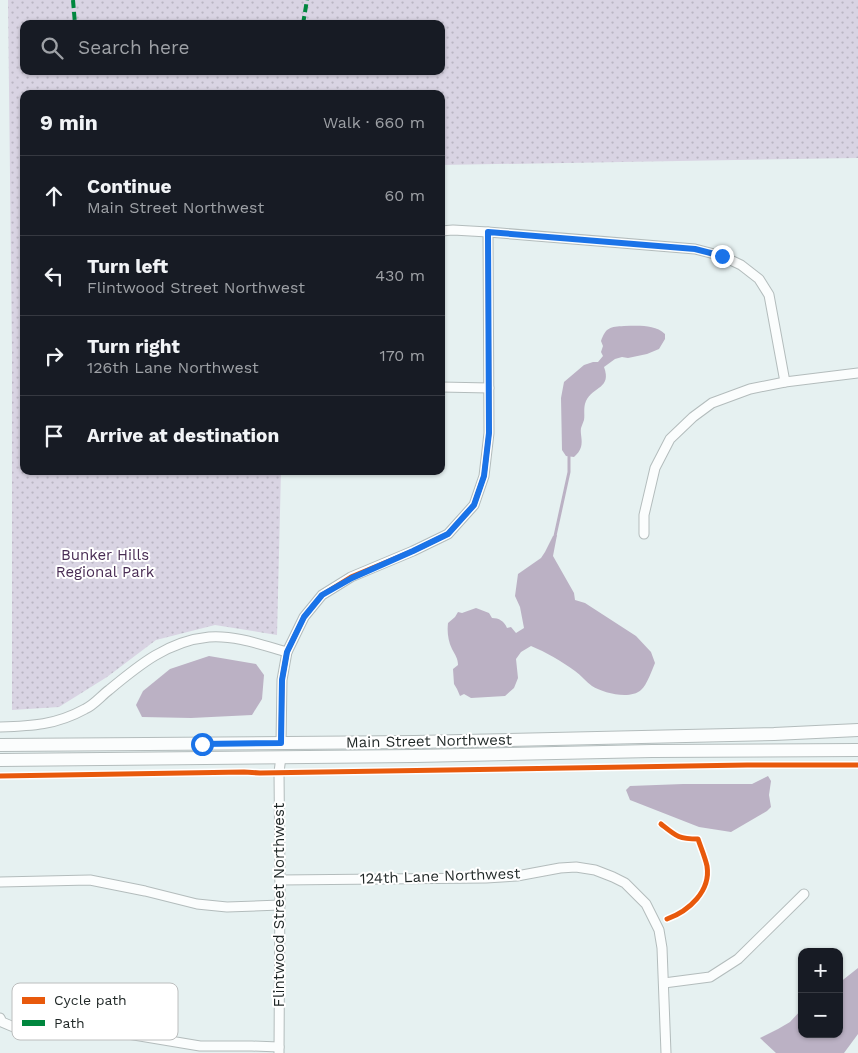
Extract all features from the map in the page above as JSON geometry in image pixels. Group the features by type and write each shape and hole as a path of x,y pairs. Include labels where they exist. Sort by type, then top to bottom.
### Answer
{"main road":[{"name":"Main Street Northwest","path":"0,745 415,742 774,734 858,730"},
{"name":"Main Street Northwest","path":"0,760 858,750"}],"street":[{"path":"445,231 488,232 695,249 722,256 741,265 759,280 769,296 785,382"},
{"path":"281,743 282,680 287,652 304,617 322,595 352,578 448,534 474,505 484,476 489,433 488,232"},
{"path":"644,534 644,516 656,468 670,439 693,416 712,403 750,389 785,382 858,373"},
{"path":"445,388 489,388"},
{"path":"0,727 36,726 60,720 86,709 151,657 182,643 208,637 230,638 287,652"},
{"name":"Flintwood Street Northwest","path":"279,1050 279,772 281,757"},
{"name":"124th Lane Northwest","path":"280,880 486,878 517,876 576,867 595,870 613,877 625,883 646,904 659,930 664,983 666,1053"},
{"path":"0,882 90,880 197,904 227,907 280,905"},
{"path":"664,983 710,977 738,959 804,894"},
{"path":"164,1040 200,1046 252,1046 279,1050"}],"green space":[{"name":"Bunker Hills Regional Park","path":"8,0 858,0 858,158 445,165 445,90 20,90 20,475 281,475 277,635 215,625 156,640 107,677 59,707 12,710 12,352"}],"shaded area":[{"path":"646,326 656,329 665,334 665,339 659,349 647,354 615,359 604,367 606,379 604,383 589,396 585,404 584,420 581,428 581,448 574,457 566,456 562,450 561,398 564,382 584,365 598,362 603,356 601,341 607,330 612,327"},
{"path":"557,535 553,556 574,593 575,600 585,603 636,636 651,652 655,663 645,685 641,690 630,695 603,691 592,686 559,660 531,646 521,652 516,659 518,678 514,688 505,696 471,698 464,694 460,696 454,684 453,669 458,663 449,640 448,623 458,612 462,613 476,608 489,613 492,618 501,620 507,628 511,627 516,633 524,628 520,607 515,596 518,574 541,558 553,536"},
{"path":"209,656 256,664 264,675 262,699 252,715 191,718 142,717 136,705 143,691 170,669"},
{"path":"768,776 771,781 769,795 771,807 731,832 699,827 630,800 626,790 630,786 752,784"},
{"path":"858,968 858,1034 844,1053 776,1053 760,1038 790,1022 798,1013 798,1038 843,1038 843,980"}],"waterway":[{"path":"555,536 569,472 569,456"}],"marked path":[{"path":"73,0 75,20"},
{"path":"304,20 307,0"}],"cycle path":[{"path":"281,743 282,680 287,652 304,617 322,595 351,577 448,534 474,505 484,476 489,433 488,232"},
{"path":"0,776 858,765"},
{"path":"661,824 678,836 698,839 707,866 706,884 697,899 683,911 667,919"}],"route":[{"path":"202,744 281,743 282,680 287,652 304,617 322,595 352,578 448,534 474,505 484,476 489,433 488,232 695,249 722,256"}]}
